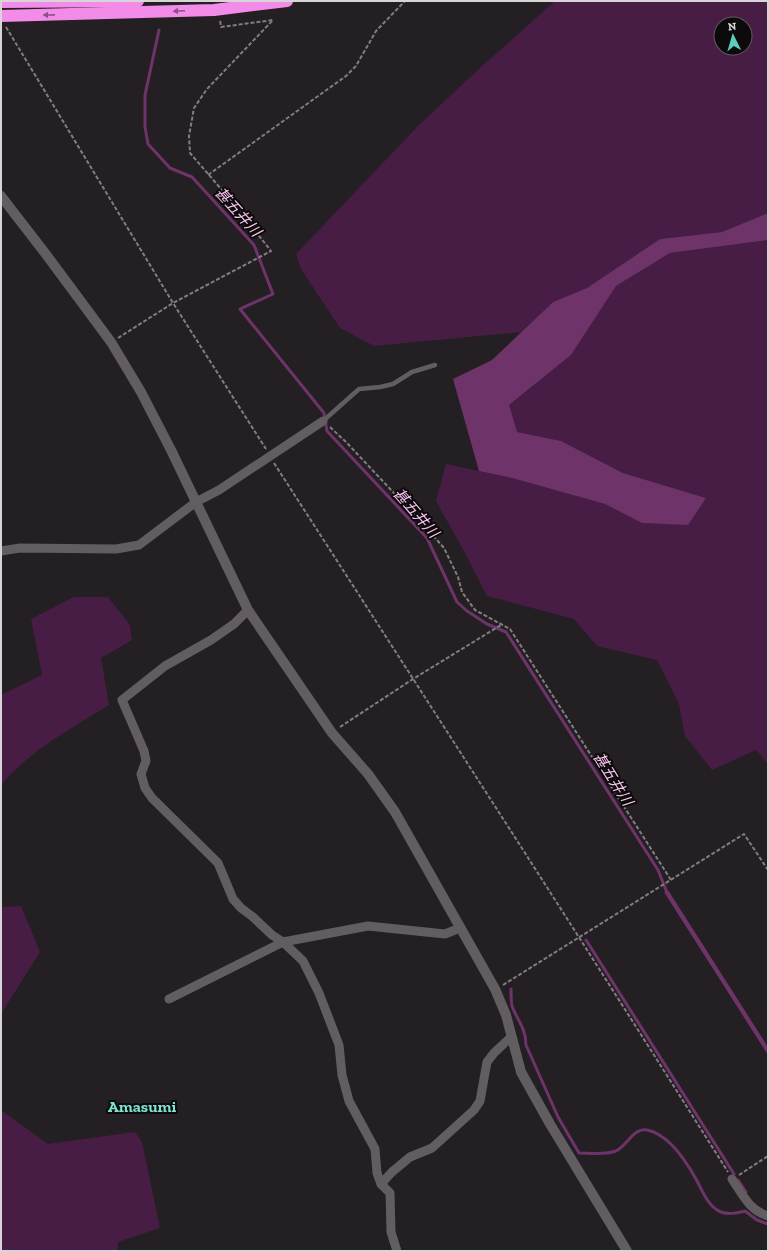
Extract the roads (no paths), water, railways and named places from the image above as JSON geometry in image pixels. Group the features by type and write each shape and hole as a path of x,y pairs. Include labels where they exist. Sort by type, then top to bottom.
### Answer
{"highway":[{"path":"1,2 138,1"},
{"path":"2,19 218,10 287,1"}],"street":[{"path":"1,196 111,342 141,392 248,610 332,733 368,774 395,812 495,989 506,1015 521,1072 550,1124 627,1251"},
{"path":"1,551 20,548 116,548 138,545 196,502 219,490 323,421"},
{"path":"248,610 234,624 211,640 165,666 122,700 144,751 146,761 141,774 145,788 152,798 218,863 233,899 241,908 272,935 283,942 303,961 319,993 339,1045 342,1075 349,1101 375,1149 376,1173 381,1184 390,1193 391,1232 397,1251"},
{"path":"169,999 283,942 368,926 445,934 460,928"},
{"path":"381,1184 392,1172 410,1157 432,1148 474,1110 480,1100 487,1062 511,1037"},
{"path":"732,1179 750,1206 760,1213 768,1216"}],"lane":[{"path":"323,421 359,389 393,384 412,372 435,365"}],"waterway":[{"name":"甚五井川","path":"159,30 145,95 145,127 148,144 170,168 192,177 254,245 273,294 240,309 324,413 327,431 427,538 457,602 467,611 487,624 506,632 658,870 668,895"},
{"path":"586,940 734,1174"},
{"path":"511,989 512,1006 525,1034 526,1045 558,1117 579,1153 603,1153 616,1151 620,1149 638,1131 647,1130 655,1133 676,1149 692,1172 706,1198 716,1210 727,1213 745,1211 757,1220 768,1224"},
{"path":"738,1180 746,1192"}],"district":[{"name":"Amasumi","path":"142,1106"}]}
